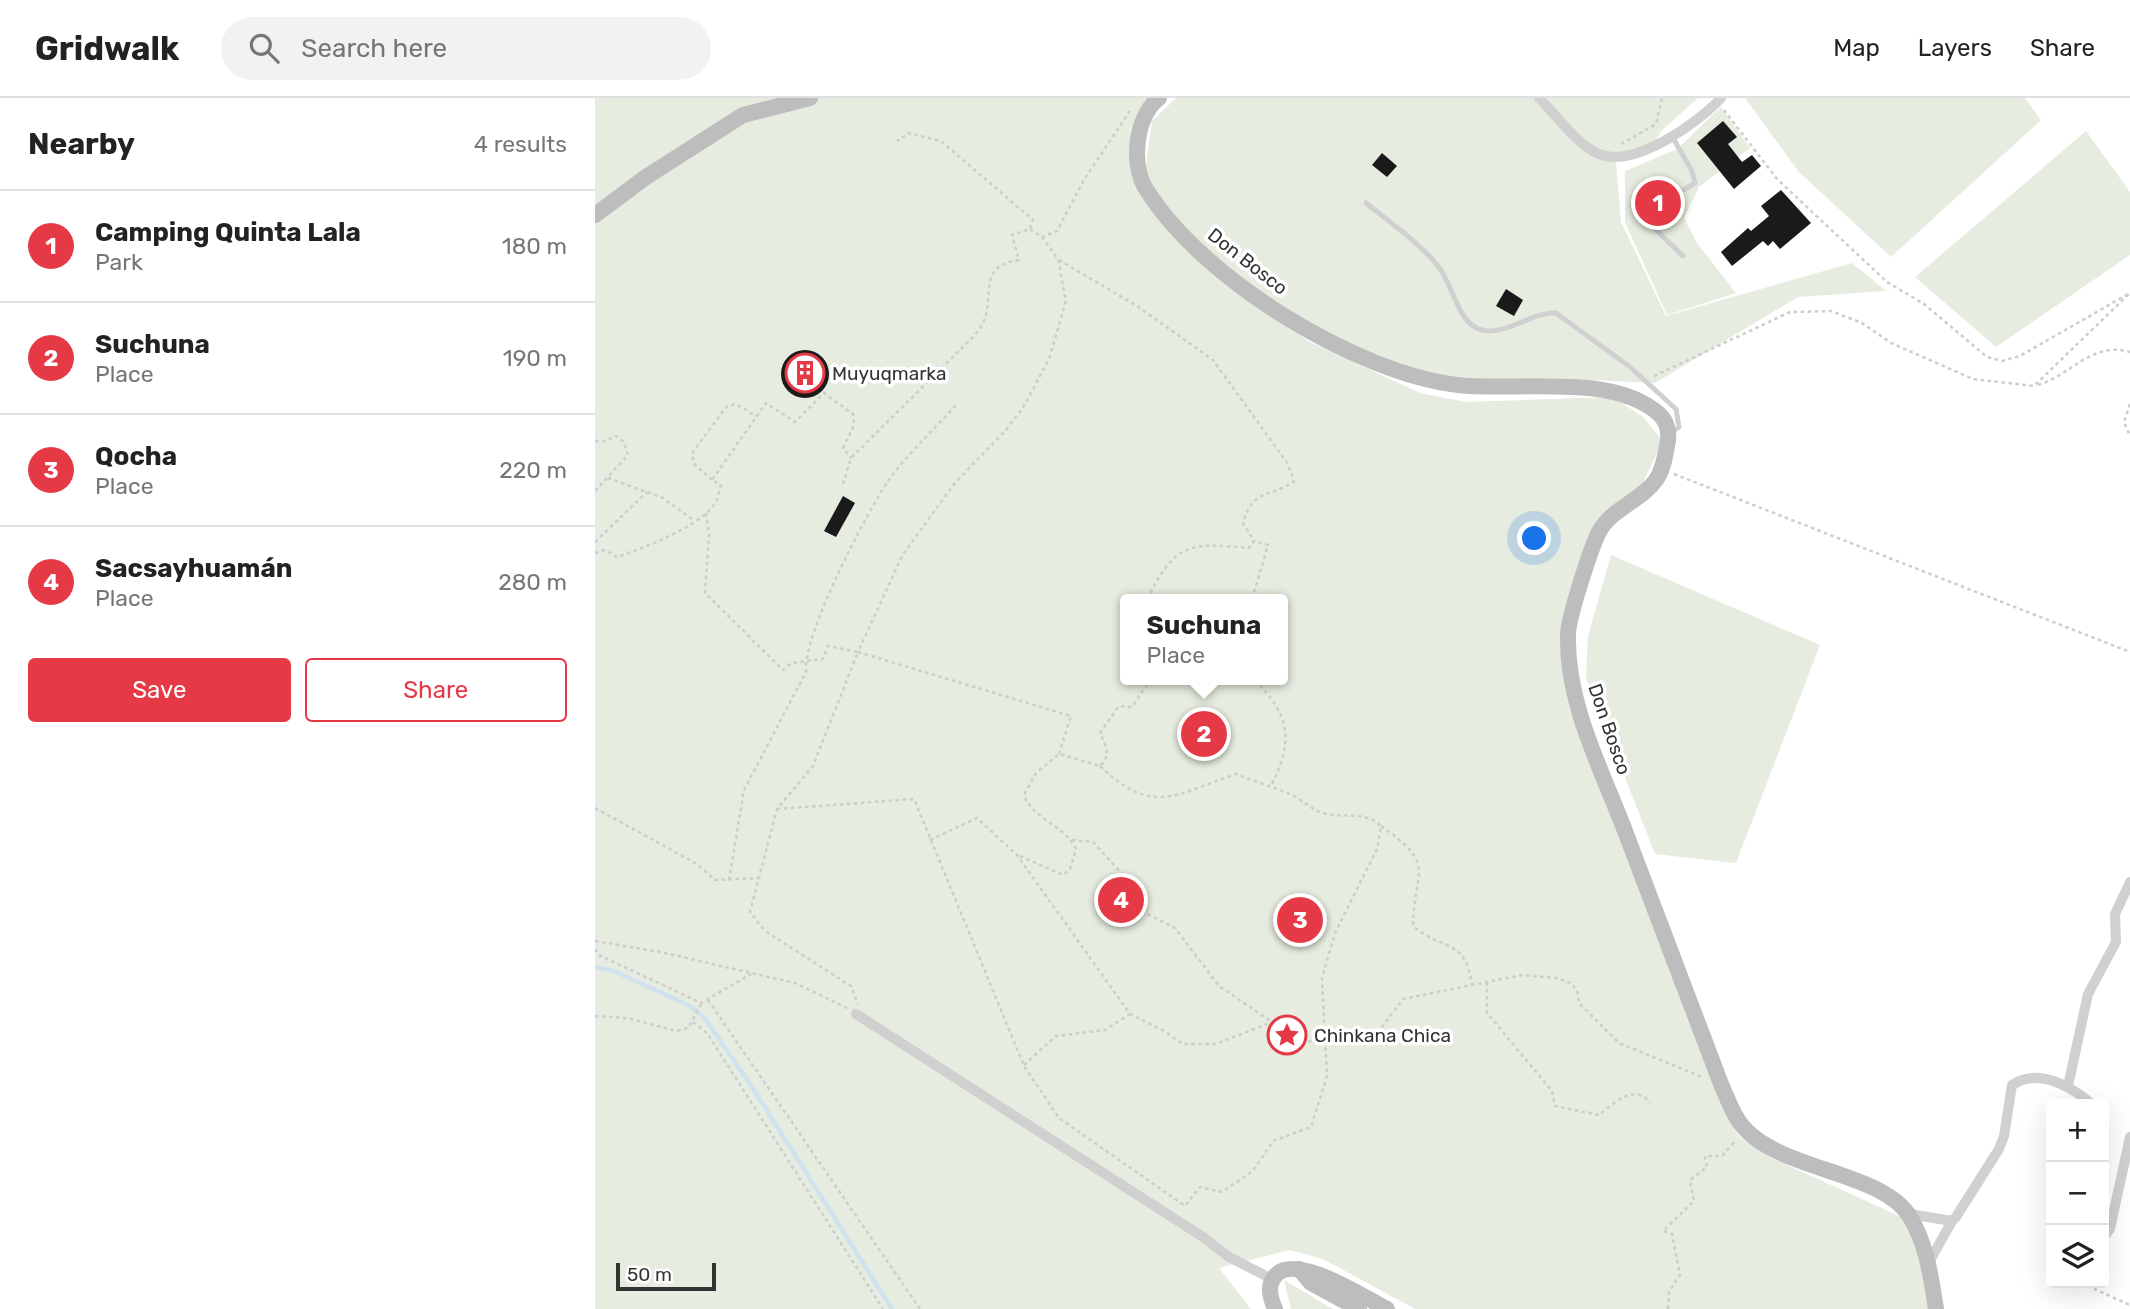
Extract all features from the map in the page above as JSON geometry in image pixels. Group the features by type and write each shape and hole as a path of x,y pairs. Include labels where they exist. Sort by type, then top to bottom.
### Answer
{"street":[{"path":"595,215 646,177 743,115 810,98"},
{"name":"Don Bosco","path":"1159,98 1150,105 1139,130 1140,181 1154,203 1202,255 1259,298 1315,334 1385,366 1459,385 1615,391 1637,400 1662,416 1670,434 1661,470 1655,482 1599,531 1567,632 1574,700 1721,1084 1745,1129 1781,1155 1880,1191 1909,1214 1929,1264 1936,1309"},
{"path":"1539,98 1594,152 1617,157 1672,138 1720,100"},
{"path":"2068,1086 2088,994 2116,942 2115,914 2130,882"},
{"path":"856,1014 1181,1223 1229,1257 1272,1279"},
{"path":"1929,1264 1952,1221 1999,1149 2004,1136 2013,1085 2024,1077 2039,1077 2068,1086 2085,1099"},
{"path":"2109,1230 2130,1137"},
{"path":"1909,1214 1952,1221"},
{"path":"1299,1269 1311,1283 1359,1309"},
{"path":"1275,1309 1269,1294 1272,1279 1280,1271 1299,1269 1317,1273 1387,1309"}],"lane":[{"path":"1672,138 1692,171 1695,183 1659,205 1650,218 1653,227 1683,256"},
{"path":"1366,203 1441,269 1466,320 1476,329 1491,331 1523,324 1544,312 1556,313 1646,382 1676,409 1679,426 1670,434"}],"path":[{"path":"1594,152 1649,131 1656,124 1662,98"},
{"path":"1720,100 1777,179 1887,282 1924,304 1987,357 2002,361 2020,356 2130,293"},
{"path":"1042,237 1057,231 1085,178 1135,104"},
{"path":"897,141 909,133 941,141 1033,220 1030,229"},
{"path":"1030,229 1042,237 1058,259 1137,306 1213,360 1288,464 1294,481 1287,486 1268,491 1247,508 1243,523 1254,541 1268,545 1253,594"},
{"path":"843,484 852,458 973,337 984,322 991,274 1004,262 1019,260 1012,235 1030,229"},
{"path":"595,941 660,952 795,983 837,1001 856,1014 859,1000 851,986 765,931 750,912 777,809 813,765 858,652 902,556 954,484 1006,430 1024,406 1049,359 1066,300 1058,259"},
{"path":"2034,386 2130,293"},
{"path":"1646,382 1660,372 1790,312 1832,311 1862,323 1891,342 1973,379 2034,386 2057,379 2097,350 2116,348 2130,352"},
{"path":"712,480 765,403 795,422 824,393 853,414 854,425 843,449 852,458"},
{"path":"595,553 604,550 617,557 658,544 706,513 716,504 721,485 694,464 692,454 727,406 736,404 756,416"},
{"path":"2130,404 2124,422 2130,436"},
{"path":"729,880 744,790 806,672 805,660 858,533 889,480 956,405"},
{"path":"595,441 605,441 616,436 628,450 628,455 595,491"},
{"path":"1661,470 1714,488 2130,652"},
{"path":"608,478 663,498 694,520"},
{"path":"595,542 647,492"},
{"path":"706,513 709,535 705,593 783,670 791,663 823,659 828,646 858,652 1071,716 1059,754 1037,773 1024,795 1029,809 1072,840 1076,849 1070,869 1063,875 1017,855"},
{"path":"1150,594 1164,567 1175,555 1207,544 1249,548 1254,541"},
{"path":"1100,766 1107,760 1108,752 1100,733 1115,709 1119,706 1132,708 1147,685"},
{"path":"1260,685 1271,696 1285,724 1287,745 1271,787"},
{"path":"1059,754 1100,766 1118,783 1144,797 1178,796 1237,774 1298,798 1320,812 1338,816 1357,815 1375,820 1409,846 1421,868 1413,926 1429,939 1448,944 1462,953 1469,963 1472,985"},
{"path":"777,809 914,799 1024,1066 1059,1118 1185,1206"},
{"path":"595,808 697,864 715,880 760,878"},
{"path":"930,840 977,818 1017,855 1130,1014 1166,1031 1182,1044 1216,1044 1272,1022 1281,1023 1303,1039 1325,1043 1379,1031 1403,999 1523,975 1556,978 1571,983 1577,990 1579,1003 1619,1044 1721,1084"},
{"path":"1181,1223 1185,1206 1200,1187 1222,1192 1253,1171 1273,1141 1311,1127 1327,1076 1322,978 1335,933 1377,849 1381,826"},
{"path":"1072,840 1093,842 1125,877 1149,915 1175,928 1219,986 1272,1022"},
{"path":"595,949 599,955 701,1003"},
{"path":"595,1016 628,1018 676,1031 688,1028 701,1003 751,974"},
{"path":"1487,982 1487,1013 1552,1091 1555,1106 1599,1115 1618,1099 1632,1094 1647,1098 1650,1103"},
{"path":"708,1000 920,1309"},
{"path":"1024,1066 1056,1036 1105,1030 1130,1014"},
{"path":"693,1021 707,1033 883,1309"},
{"path":"1668,1309 1669,1292 1680,1275 1672,1234 1663,1231 1694,1201 1690,1180 1707,1167 1705,1156 1722,1156 1745,1129"},
{"path":"2092,1288 2130,1305"}],"shaded area":[{"path":"595,98 1156,98 1138,114 1132,178 1212,274 1310,342 1420,393 1466,402 1612,397 1642,416 1663,441 1634,501 1590,552 1566,630 1573,700 1721,1099 1738,1136 1770,1157 1901,1217 1925,1261 1933,1309 1415,1309 1323,1259 1290,1250 1219,1268 1251,1309 595,1309"},
{"path":"1176,98 1698,98 1661,131 1652,149 1616,161 1621,222 1666,316 1852,263 1886,291 1798,297 1655,383 1553,378 1485,380 1411,371 1334,340 1279,308 1213,258 1144,181 1152,121"},
{"path":"1745,98 2025,98 2041,120 1891,257 1799,172"},
{"path":"1721,107 1750,148 1699,187 1684,218 1697,243 1736,293 1667,315 1625,222 1625,171 1677,149"},
{"path":"2086,131 2130,192 2130,255 1996,347 1915,277"},
{"path":"1611,555 1820,645 1736,863 1655,854 1586,678 1588,636"},
{"path":"1284,1280 1333,1309 1291,1309"}],"building":[{"path":"1723,121 1737,137 1728,144 1742,162 1752,155 1761,166 1734,189 1697,143"},
{"path":"1382,153 1397,166 1387,177 1372,165"},
{"path":"1781,190 1811,223 1780,249 1773,241 1768,246 1763,241 1732,266 1721,252 1748,228 1751,231 1769,216 1761,206"},
{"path":"1506,289 1523,300 1514,316 1496,306"},
{"name":"Muyuqmarka","path":"805,350 822,357 829,374 822,391 805,398 788,391 781,374 788,357"},
{"path":"843,496 855,503 836,537 824,531"}],"waterway":[{"path":"595,967 614,971 688,1005 704,1017 754,1090 892,1309"}],"place":[{"name":"Camping Quinta Lala","path":"1658,203"},
{"name":"Muyuqmarka","path":"805,373"},
{"name":"Suchuna","path":"1204,734"},
{"name":"Sacsayhuamán","path":"1121,900"},
{"name":"Qocha","path":"1300,920"},
{"name":"Chinkana Chica","path":"1287,1035"}]}
